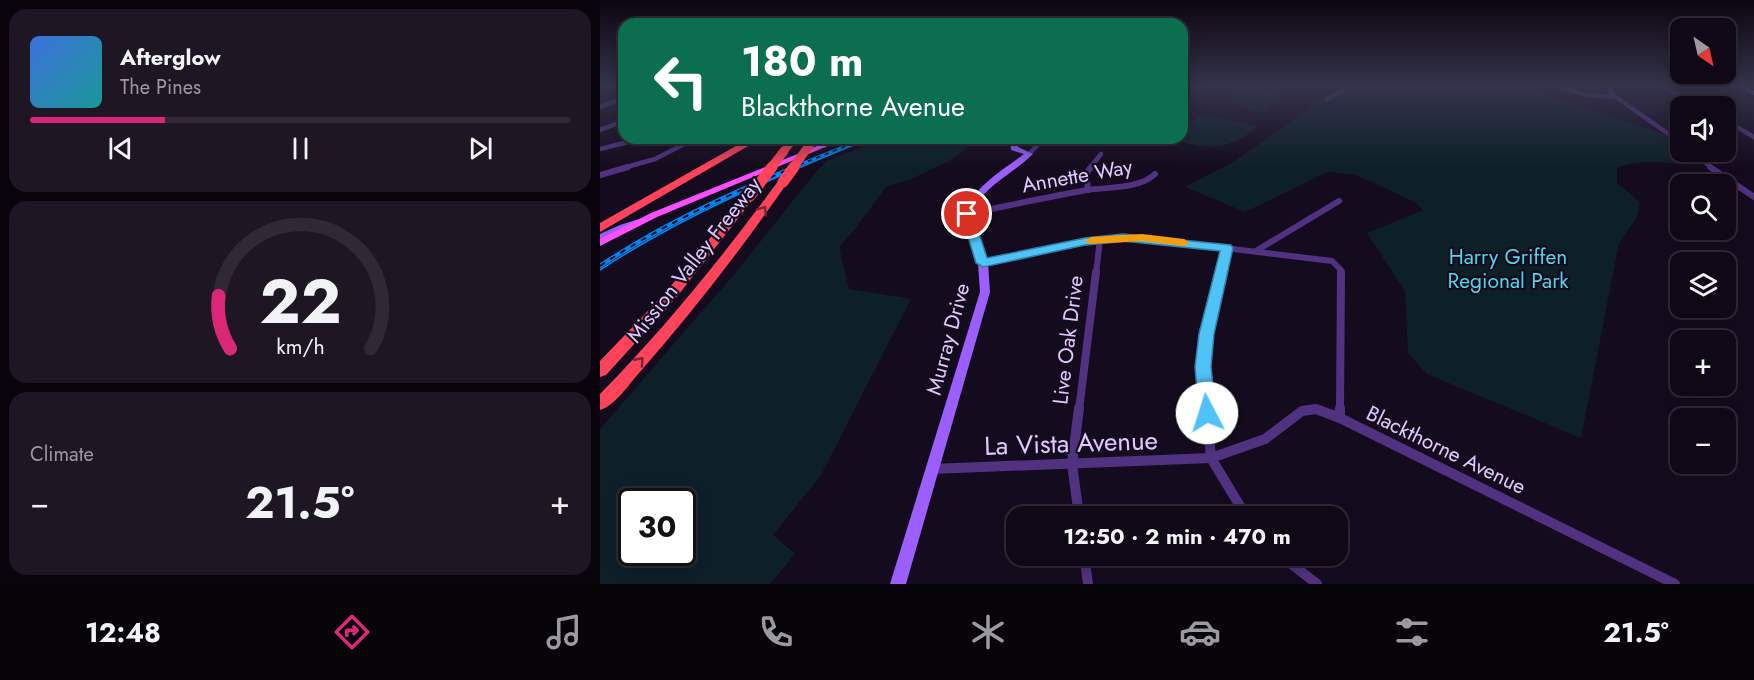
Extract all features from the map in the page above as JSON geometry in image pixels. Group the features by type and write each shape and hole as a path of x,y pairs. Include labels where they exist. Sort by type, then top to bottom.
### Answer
{"highway":[{"path":"600,219 736,144"},
{"path":"600,228 747,144"},
{"name":"Mission Valley Freeway","path":"600,371 671,295 790,144"},
{"name":"Mission Valley Freeway","path":"600,404 701,292 810,144"}],"main road":[{"path":"600,243 639,222 829,144"}],"street":[{"path":"1639,113 1670,135"},
{"path":"600,130 618,124"},
{"path":"1736,126 1754,137"},
{"path":"600,149 620,144"},
{"path":"600,175 655,159 684,144"},
{"path":"1014,144 1014,148 1029,154"},
{"path":"967,214 987,187 1038,144"},
{"path":"1088,190 1086,174 1101,154"},
{"path":"1704,162 1754,197"},
{"name":"Annette Way","path":"967,214 1088,190 1136,184 1155,174"},
{"path":"1256,251 1339,201"},
{"name":"Murray Drive","path":"898,584 985,292 983,263 967,214"},
{"path":"600,238 639,222"},
{"name":"Blackthorne Avenue","path":"983,263 1100,239 1142,238 1332,261 1341,270 1340,418 1675,584"},
{"name":"Live Oak Drive","path":"1078,506 1072,464 1100,239"},
{"path":"1227,248 1207,334 1203,367 1211,458 1240,506"},
{"name":"La Vista Avenue","path":"932,470 1211,458 1255,444 1278,430 1296,413 1309,409 1319,410 1340,418"},
{"path":"1086,566 1088,584"},
{"path":"1294,566 1317,584"}],"green space":[{"name":"Harry Griffen Regional Park","path":"1302,113 1602,113 1664,134 1670,139 1670,162 1697,162 1701,165 1647,162 1617,168 1617,183 1640,202 1637,217 1619,243 1581,438 1427,374 1408,353 1405,291 1367,233 1423,210 1415,202 1356,175 1328,172 1245,212 1185,187 1235,161"},
{"path":"1201,115 1209,115 1257,126 1237,141 1205,146 1188,144 1188,123"},
{"path":"871,144 972,144 951,160 911,179 886,187 839,247 849,289 911,299 821,475 773,535 795,554 770,584 600,584 600,429 737,271 827,161"}],"tram line":[{"path":"600,270 665,231 732,197 857,144"}],"railway":[{"path":"791,168 851,144"},
{"path":"600,266 647,237 695,212 795,167"}],"slow traffic":[{"path":"1091,241 1123,237 1184,243"}],"route":[{"path":"967,214 983,263 1100,239 1123,237 1227,248 1207,334 1203,367 1207,413"}]}
